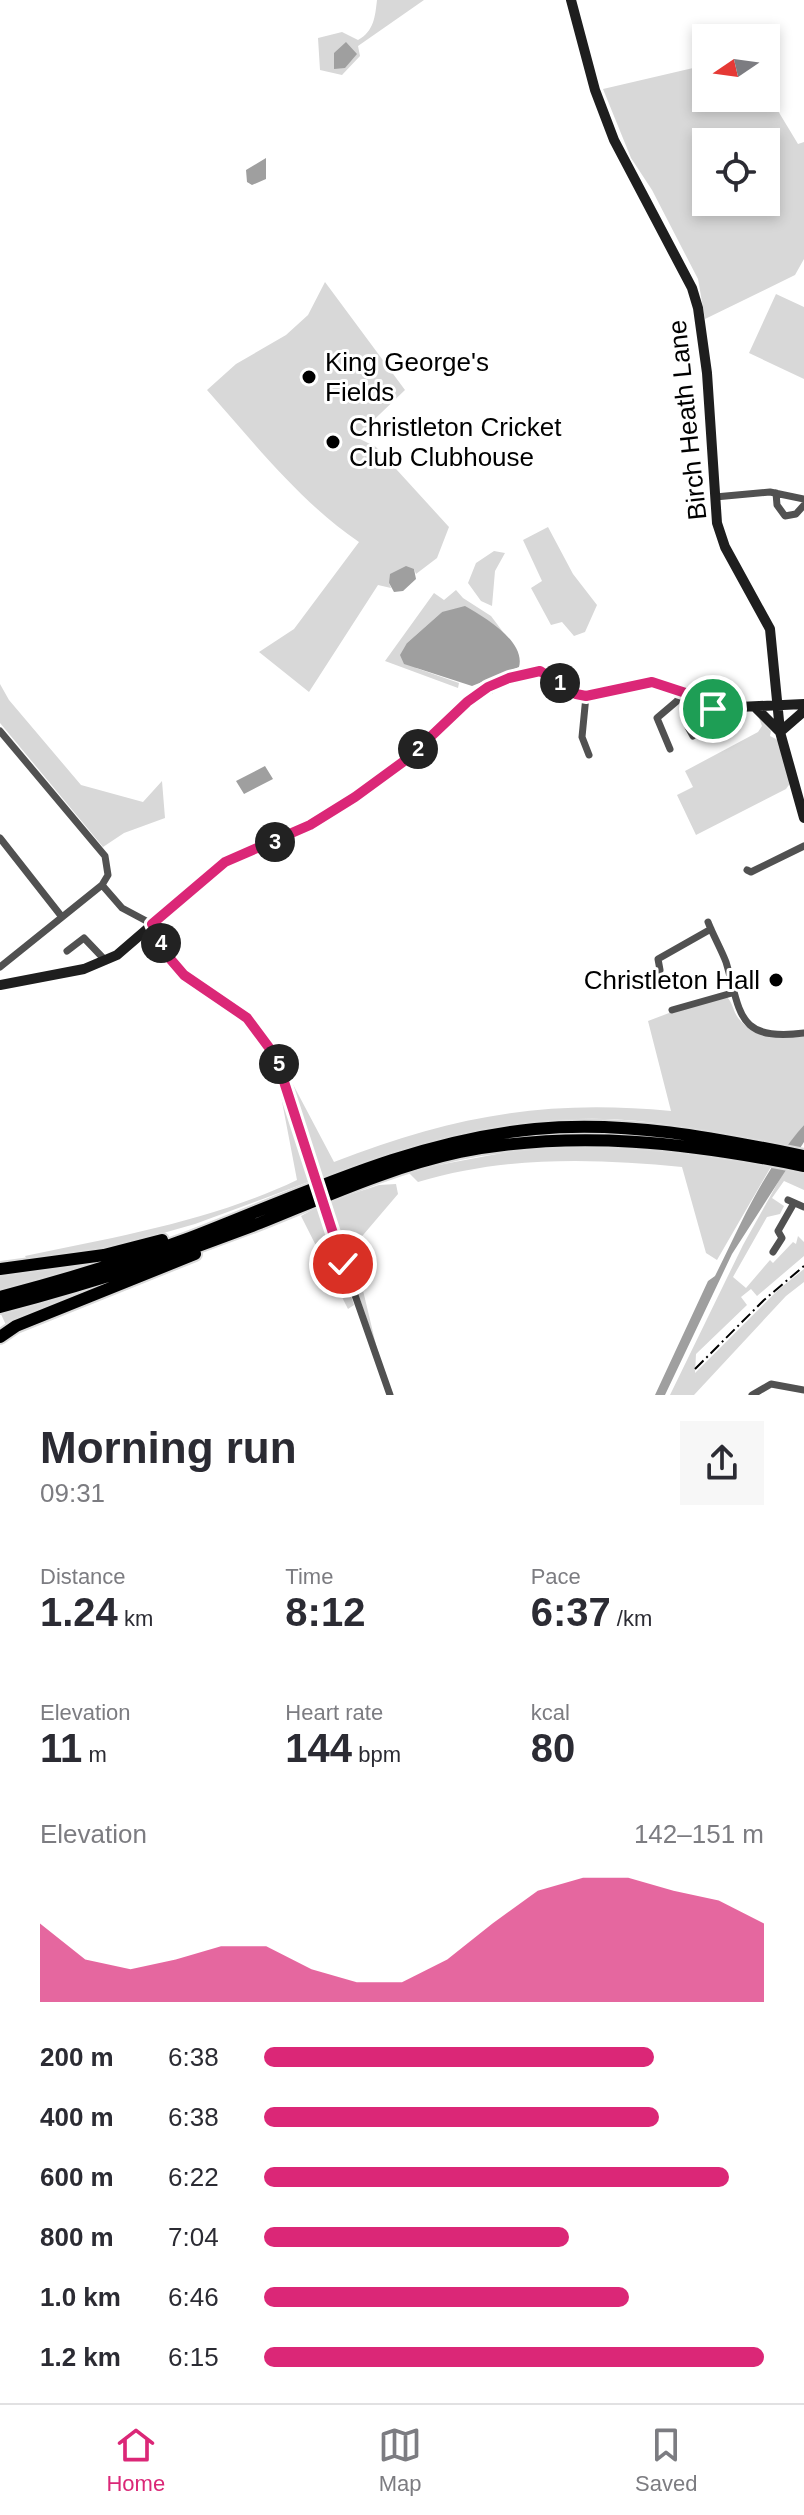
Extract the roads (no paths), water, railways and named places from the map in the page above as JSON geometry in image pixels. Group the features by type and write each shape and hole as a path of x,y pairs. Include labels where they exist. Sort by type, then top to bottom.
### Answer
{"highway":[{"path":"0,1297 128,1260 420,1149 537,1128 645,1129 803,1162"},
{"path":"0,1307 153,1262 379,1174 496,1146 597,1139 764,1153"},
{"path":"0,1269 104,1255 267,1207"},
{"path":"0,1337 16,1326 166,1268 262,1222"}],"street":[{"name":"Birch Heath Lane","path":"571,0 595,90 614,140 692,288 707,373 715,497 725,547 770,629 780,731 804,818"},
{"path":"715,497 776,493 804,502 796,514 785,516 777,505 776,493"},
{"path":"0,985 84,969 105,960 134,942 225,862 310,825 355,797 407,759 467,702 488,687 535,671 586,696 652,682 716,703 756,708 804,704"},
{"path":"675,737 668,745 657,718 677,701 682,691"},
{"path":"586,696 589,755"},
{"path":"693,736 688,727 690,718 710,713 716,703"},
{"path":"756,708 780,731 804,711"},
{"path":"0,731 105,856 108,875 102,885 0,967"},
{"path":"0,838 62,917"},
{"path":"747,870 751,872 769,866 804,846"},
{"path":"102,885 122,908 152,924 166,954 184,975 247,1018 276,1057 390,1395"},
{"path":"660,970 658,959 709,926 725,962 739,1014 751,1026 779,1034 804,1033"},
{"path":"67,951 84,938 105,960"},
{"path":"672,1010 732,993"},
{"path":"773,1252 787,1239 777,1232 791,1202 804,1207"},
{"path":"752,1395 771,1384 804,1390"}],"railway":[{"path":"695,1369 764,1300 804,1266"}],"place":[{"name":"King George's Fields","path":"309,377"},
{"name":"Christleton Cricket Club Clubhouse","path":"333,442"},
{"name":"Christleton Hall","path":"776,980"}]}
